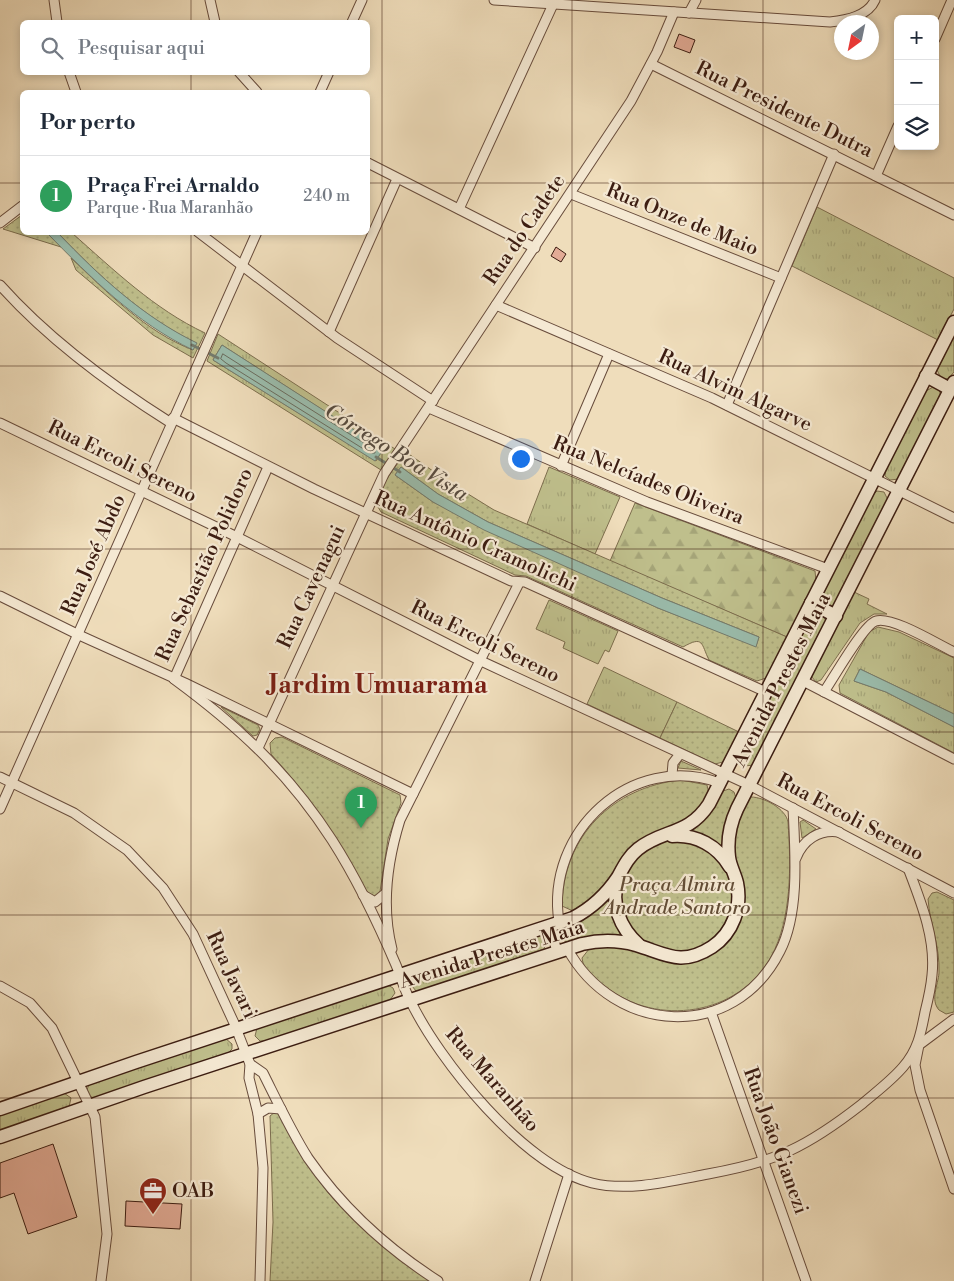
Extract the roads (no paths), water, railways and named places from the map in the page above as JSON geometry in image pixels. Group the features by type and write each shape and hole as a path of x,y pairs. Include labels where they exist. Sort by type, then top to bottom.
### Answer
{"street":[{"path":"54,0 57,20"},
{"path":"210,0 215,20"},
{"path":"353,20 362,0"},
{"path":"494,0 554,2 822,22 847,19 872,8 875,0"},
{"path":"689,13 696,0"},
{"path":"939,31 952,0"},
{"path":"459,210 554,2"},
{"name":"Rua do Cadete","path":"393,462 631,101 651,64 674,12"},
{"name":"Rua Presidente Dutra","path":"651,64 954,214"},
{"path":"70,75 75,90"},
{"path":"242,75 255,90"},
{"path":"321,90 328,75"},
{"path":"876,176 894,135"},
{"path":"727,405 834,154"},
{"path":"370,164 534,248"},
{"path":"329,332 397,179"},
{"name":"Rua Onze de Maio","path":"571,194 781,278"},
{"path":"0,223 20,208"},
{"name":"Rua Nelcíades Oliveira","path":"202,235 329,332 431,405 562,466 647,502 828,569"},
{"name":"Rua José Abdo","path":"0,809 256,235"},
{"name":"Rua Antônio Cramolichi","path":"0,285 28,314 76,356 130,397 172,420 366,512 766,692"},
{"name":"Rua Alvim Algarve","path":"496,304 727,405 954,518"},
{"name":"Avenida Prestes Maia","path":"0,1109 398,971 573,918 593,907 638,849 686,827 701,814 722,778 954,322"},
{"path":"562,466 609,354"},
{"path":"926,376 952,385"},
{"name":"Avenida Prestes Maia","path":"0,1137 90,1106 248,1059 410,999 591,942 614,941 646,949 666,957 687,957 706,951 719,942 729,930 737,911 738,890 728,848 730,826 749,785 900,492 952,385"},
{"name":"Rua Ercoli Sereno","path":"0,423 237,537 481,661 680,754 722,778 749,785 954,893"},
{"name":"Rua Cavenagui","path":"258,748 366,512 393,462"},
{"name":"Rua Sebastião Polidoro","path":"174,678 268,466"},
{"path":"398,971 388,925 386,892 394,841 400,820 519,582"},
{"name":"Rua Maranhão","path":"0,596 413,794"},
{"path":"811,603 836,616"},
{"path":"824,692 865,627 876,620 886,620 901,626 954,652"},
{"name":"Rua Maranhão","path":"174,678 218,711 258,748 288,780 319,820 361,893 410,999 439,1049 501,1124 537,1156 569,1174 592,1183 639,1185 731,1170 764,1162 805,1144 827,1131 895,1076 919,1045 932,974 932,949 923,910 908,868"},
{"path":"803,681 954,759"},
{"path":"672,775 673,763 680,754"},
{"path":"722,778 672,775 657,777 634,785 603,806 582,826 568,850 559,877 554,924 562,950 592,984 628,1008 668,1017 711,1012 747,993 774,962 784,943 790,923 794,865 793,808"},
{"name":"Rua Javari","path":"0,777 52,800 92,824 127,850 152,874 173,901 193,934 236,1028 248,1059 249,1078 258,1114 263,1168 260,1281"},
{"path":"794,865 798,852 807,841 824,832 841,833"},
{"path":"665,836 685,836 705,842 721,854 732,869"},
{"path":"620,873 615,892 617,912 626,930 646,949"},
{"path":"361,893 369,900 375,902 386,892"},
{"path":"0,986 30,1003 52,1028 95,1116 107,1234 101,1281"},
{"name":"Rua João Gianezi","path":"711,1012 806,1281"},
{"path":"954,1019 919,1045 915,1065 920,1090 954,1190"},
{"path":"248,1059 263,1073 308,1157 339,1198 380,1237 438,1281"},
{"path":"258,1114 268,1108 281,1109"},
{"path":"535,1281 569,1174"}],"water":[{"path":"49,235 60,235 89,265 140,308 177,333 197,343 193,350 152,327 133,313 80,266"},
{"path":"222,345 384,449 375,461 213,360"},
{"path":"401,467 438,494 488,522 662,598 759,637 756,647 658,608 484,530 433,502 395,475"},
{"path":"860,669 954,714 954,727 886,692 854,681"}],"waterway":[{"name":"Córrego Boa Vista","path":"192,345 218,358"},
{"name":"Córrego Boa Vista","path":"376,457 400,472"}],"place":[{"name":"Praça Frei Arnaldo","path":"361,828"},
{"name":"OAB","path":"153,1215"}],"district":[{"name":"Jardim Umuarama","path":"378,685"}],"park label":[{"name":"Praça Almira Andrade Santoro","path":"677,896"}]}
